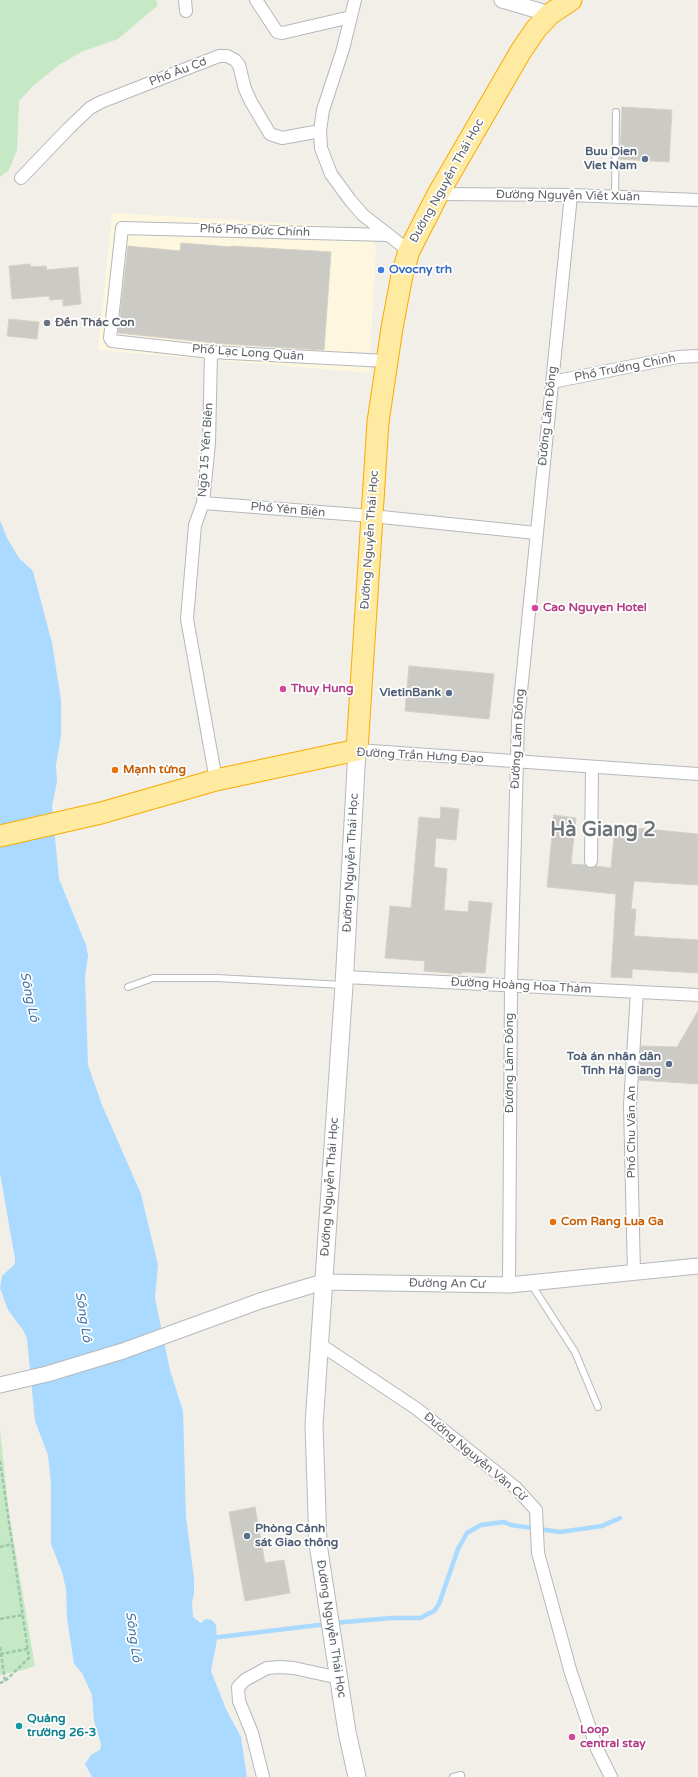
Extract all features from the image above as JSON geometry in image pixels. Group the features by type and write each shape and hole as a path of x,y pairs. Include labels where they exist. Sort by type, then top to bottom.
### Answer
{"highway":[{"name":"Đường Nguyễn Thái Học","path":"356,750 378,422 386,361 402,275 409,251 438,194 521,51 536,29 550,14 571,0"},
{"name":"Đường Trần Hưng Đạo","path":"0,836 101,813 216,780 356,750"}],"main road":[{"name":"Đường Nguyễn Thái Học","path":"356,750 344,981 323,1282 321,1345 314,1425 318,1544 338,1671 357,1777"}],"street":[{"path":"256,0 274,30 282,33 350,17"},
{"path":"356,0 350,17 343,49 323,110 320,131 321,148 331,174 350,200 364,215 409,251"},
{"path":"502,0 550,14"},
{"name":"Phố Âu Cơ","path":"21,178 81,116 96,105 219,56 227,56 235,60 239,65 245,89 270,134 282,138 320,131"},
{"name":"Đường Nguyễn Viết Xuân","path":"438,194 571,195 698,200"},
{"name":"Đường Lâm Đồng","path":"509,1285 511,985 518,721 571,195"},
{"name":"Phố Phó Đức Chính","path":"110,339 121,228 388,235"},
{"name":"Phố Lạc Long Quân","path":"110,339 211,352 386,361"},
{"name":"Ngõ 15 Yên Biên","path":"211,352 209,443 203,503 195,525 187,619 216,780"},
{"name":"Phố Trường Chinh","path":"552,382 678,357 698,356"},
{"name":"Phố Yên Biên","path":"203,503 372,516 536,533"},
{"name":"Đường Trần Hưng Đạo","path":"356,750 698,774"},
{"path":"591,861 592,767"},
{"name":"Đường Hoàng Hoa Thám","path":"344,981 511,985 698,995"},
{"name":"Phố Chu Văn An","path":"634,1273 630,1105 637,992"},
{"name":"Đường An Cư","path":"0,1385 97,1359 201,1322 323,1282 509,1285 698,1266"},
{"name":"Đường Nguyễn Văn Cừ","path":"321,1345 417,1408 516,1488 536,1510 538,1553 571,1673 597,1749 611,1777"},
{"path":"263,1777 252,1733 239,1701 238,1687 245,1680 267,1668 280,1667 338,1671"}],"lane":[{"path":"615,197 616,112"},
{"path":"128,987 153,978 344,981"},
{"path":"530,1283 575,1352 598,1407"},
{"path":"453,1777 461,1775"}],"path":[{"path":"0,1461 28,1658 5,1681 0,1683"},
{"path":"0,1547 12,1544"},
{"path":"0,1619 22,1615"},
{"path":"0,1647 5,1681"},
{"path":"1,1654 27,1648"}],"shaded area":[{"path":"112,213 370,228 376,248 369,373 98,350"}],"green space":[{"path":"0,0 156,0 158,5 118,39 81,52 59,65 34,85 19,101 17,150 9,170 0,177"},
{"path":"0,1429 9,1514 35,1666 0,1675"}],"water":[{"name":"Sông Lô","path":"0,520 7,538 19,558 33,571 52,643 61,700 61,736 56,765 57,782 52,806 59,879 86,945 88,956 85,977 88,1065 102,1105 141,1194 158,1265 155,1298 170,1370 183,1411 186,1517 194,1579 194,1594 192,1602 193,1617 201,1623 206,1619 212,1620 216,1625 217,1640 211,1671 226,1709 241,1737 247,1777 92,1777 85,1764 91,1755 100,1750 101,1744 94,1721 92,1695 82,1673 74,1664 67,1618 66,1589 62,1572 51,1544 51,1484 48,1455 35,1421 27,1339 23,1330 8,1310 0,1288 2,1276 15,1264 15,1259 0,1173"}],"building":[{"path":"622,107 672,110 669,162 620,159"},
{"path":"181,243 331,252 324,350 225,344 118,333 128,246 180,251"},
{"path":"30,264 31,267 46,266 47,270 78,267 81,304 63,306 63,299 50,300 49,296 12,299 9,266"},
{"path":"9,319 39,322 37,339 7,336"},
{"name":"VietinBank","path":"409,666 494,674 489,719 405,711"},
{"path":"441,807 459,809 456,840 436,838 434,867 447,869 444,910 468,912 469,901 492,903 485,973 462,972 462,974 424,971 425,961 385,958 390,906 411,908 419,817 440,819"},
{"path":"554,815 576,818 571,864 585,865 591,868 596,866 611,868 615,826 698,834 698,885 634,881 631,909 636,909 634,936 698,940 698,973 632,969 632,978 611,977 616,894 547,887"},
{"name":"Toà án nhân dân Tỉnh Hà Giang","path":"698,1011 698,1084 639,1080 641,1046 677,1047"},
{"name":"Phòng Cảnh sát Giao thông","path":"255,1507 265,1563 284,1560 290,1593 245,1601 229,1512"}],"waterway":[{"path":"334,1623 391,1618 420,1618 434,1611 439,1604 458,1549 467,1533 481,1525 504,1522 511,1525 560,1532 602,1526 620,1518"},
{"path":"211,1638 327,1624"}],"place":[{"name":"Buu Dien Viet Nam","path":"645,159"},
{"name":"Ovocny trh","path":"381,270"},
{"name":"Đền Thác Con","path":"47,323"},
{"name":"Cao Nguyen Hotel","path":"535,608"},
{"name":"Thuy Hung","path":"283,689"},
{"name":"VietinBank","path":"449,693"},
{"name":"Mạnh từng","path":"115,770"},
{"name":"Toà án nhân dân Tỉnh Hà Giang","path":"669,1064"},
{"name":"Com Rang Lua Ga","path":"553,1222"},
{"name":"Phòng Cảnh sát Giao thông","path":"247,1536"},
{"name":"Quảng trường 26-3","path":"19,1726"},
{"name":"Loop central stay","path":"572,1737"}],"district":[{"name":"Hà Giang 2","path":"603,831"}]}
